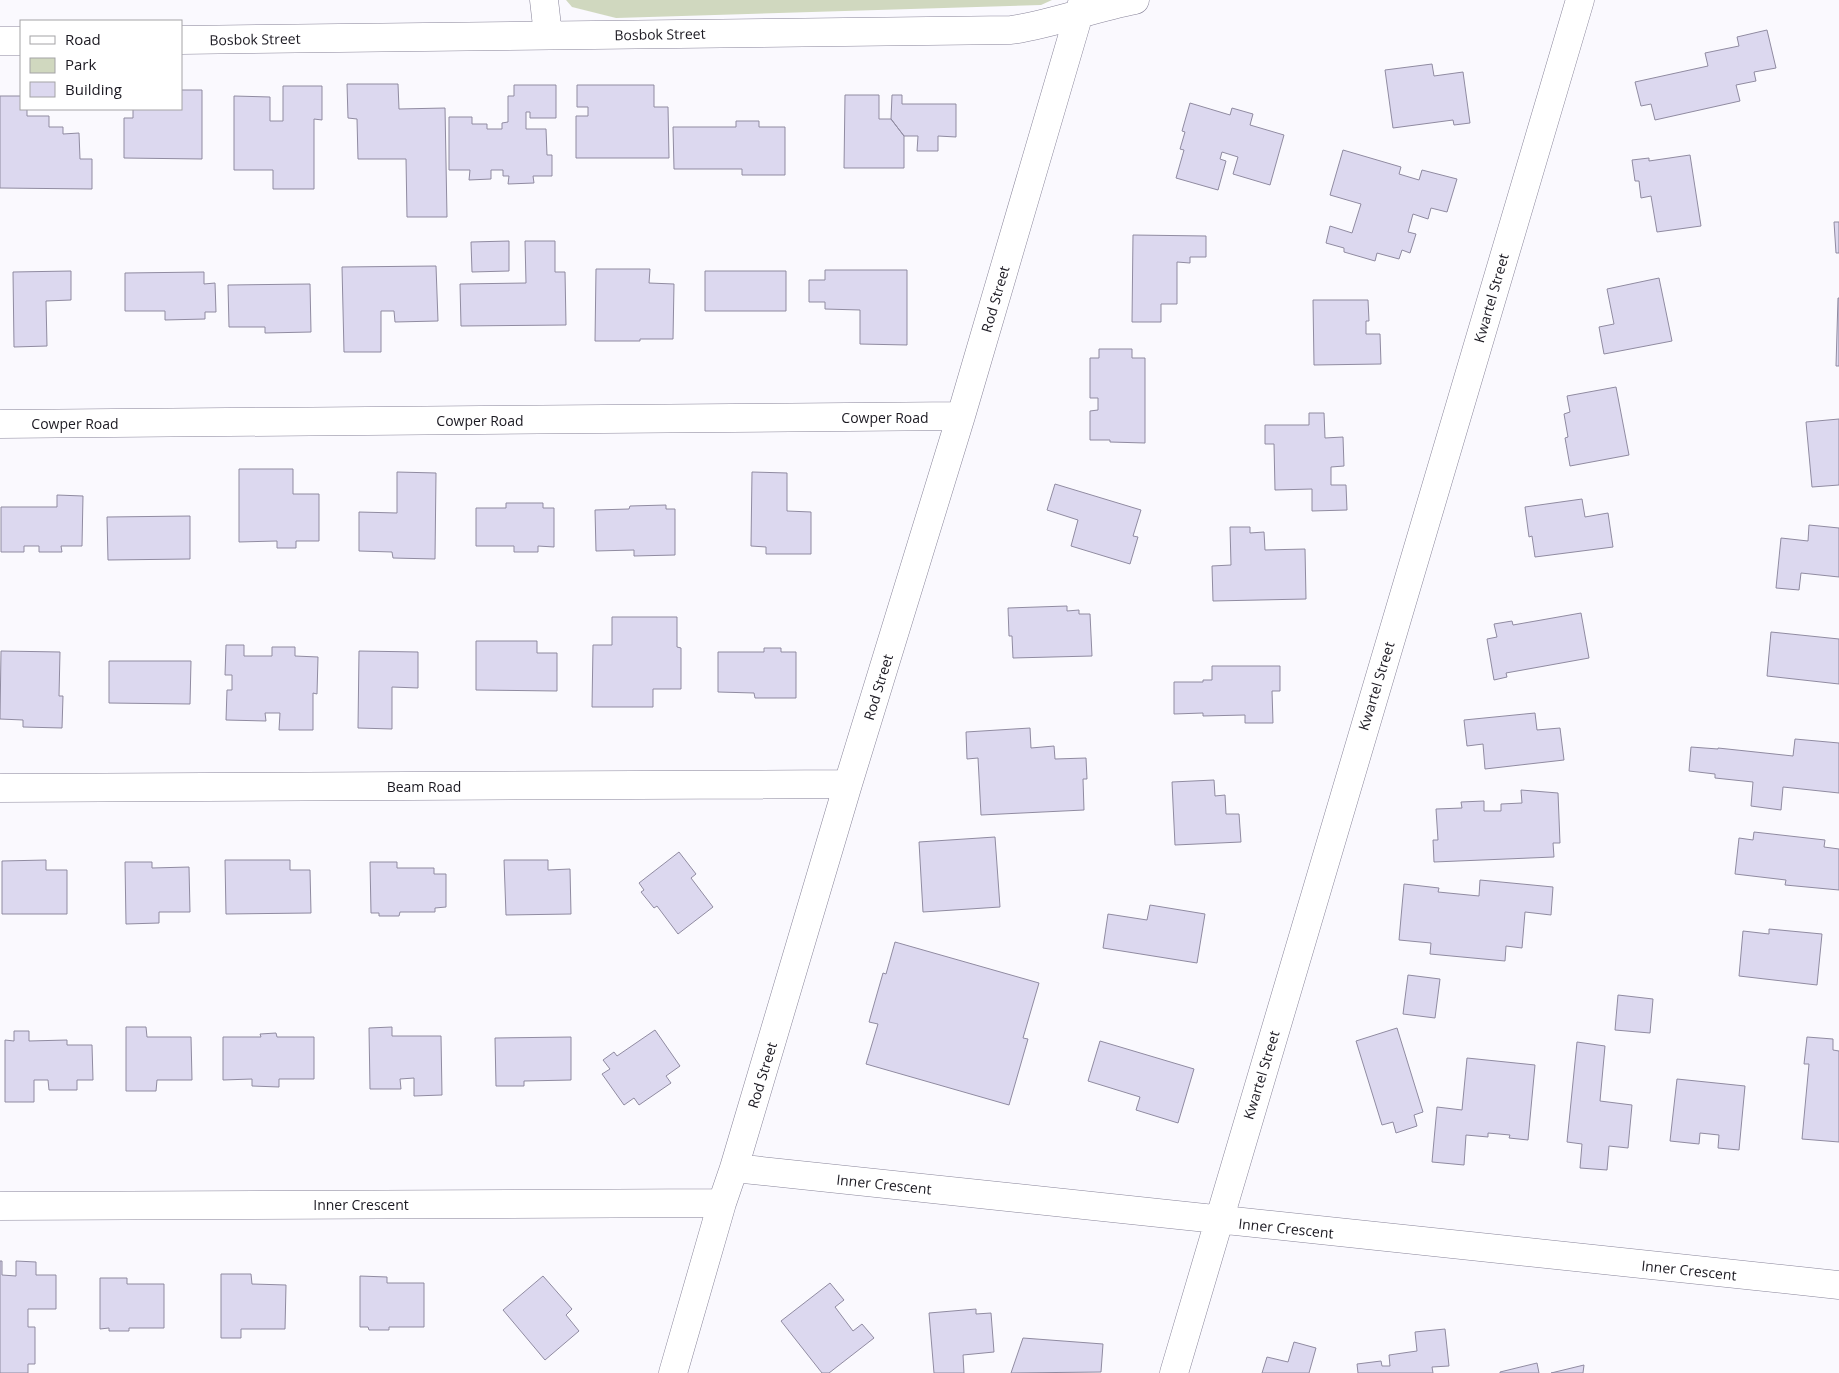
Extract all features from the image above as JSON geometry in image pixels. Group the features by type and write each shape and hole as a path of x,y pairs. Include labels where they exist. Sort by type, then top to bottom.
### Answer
{"street":[{"path":"544,0 548,35"},
{"name":"Bosbok Street","path":"182,40 1011,30 1031,27 1081,7 1135,0"},
{"name":"Kwartel Street","path":"1174,1373 1580,0"},
{"name":"Rod Street","path":"673,1373 722,1202 734,1168 960,416 1081,7"},
{"path":"0,41 20,41"},
{"name":"Cowper Road","path":"0,424 960,416"},
{"name":"Beam Road","path":"0,788 848,784"},
{"name":"Inner Crescent","path":"734,1168 1839,1285"},
{"name":"Inner Crescent","path":"0,1206 722,1202"}],"green space":[{"path":"566,0 1052,0 1041,5 616,18 572,7"}],"building":[{"path":"1767,30 1776,68 1754,72 1756,81 1736,85 1740,101 1655,120 1651,104 1641,106 1635,82 1708,66 1705,53 1739,46 1737,37"},
{"path":"1432,64 1434,76 1463,72 1470,123 1454,125 1453,120 1393,128 1385,70"},
{"path":"347,84 398,84 399,109 445,108 447,217 407,217 406,159 358,159 357,119 348,118"},
{"path":"514,85 556,85 556,118 530,118 530,112 526,112 526,129 546,129 547,155 552,155 552,176 533,176 534,183 508,184 509,176 503,176 503,170 491,170 491,179 469,180 470,170 449,170 449,117 472,117 472,124 487,124 487,129 502,129 502,123 508,122 508,96 514,96"},
{"path":"577,85 654,85 654,107 668,107 669,158 576,158 576,116 588,116 588,107 577,107"},
{"path":"283,86 322,86 322,120 314,119 314,189 273,189 273,170 234,170 234,96 270,97 270,121 283,121"},
{"path":"182,90 202,90 202,159 124,158 124,118 133,118 133,110 182,110"},
{"path":"845,95 879,95 879,119 891,119 904,136 904,168 844,168"},
{"path":"892,95 902,95 902,104 956,104 956,137 938,136 938,151 917,151 918,136 904,136 891,119"},
{"path":"0,96 20,96 20,110 27,110 27,116 49,116 49,127 63,127 63,134 79,133 80,159 92,159 92,189 0,188"},
{"path":"1190,103 1230,115 1232,108 1253,114 1250,125 1284,135 1270,185 1233,174 1238,157 1222,152 1220,159 1226,161 1218,190 1176,178 1184,150 1180,149 1185,132 1182,131"},
{"path":"736,121 759,121 759,127 785,127 785,175 742,175 742,169 674,169 673,127 736,127"},
{"path":"1343,150 1401,167 1399,174 1419,180 1422,170 1457,179 1447,212 1431,208 1428,219 1413,214 1408,232 1416,234 1410,253 1402,250 1399,259 1377,253 1375,261 1344,252 1344,248 1326,243 1330,226 1352,233 1361,204 1330,195"},
{"path":"1690,155 1701,226 1657,232 1651,196 1641,198 1639,181 1635,181 1632,160 1649,158 1649,161"},
{"path":"1834,222 1839,222 1839,253 1836,253"},
{"path":"1133,235 1206,236 1206,257 1190,257 1190,263 1177,262 1177,304 1161,304 1161,322 1132,322"},
{"path":"509,241 509,271 472,272 471,242"},
{"path":"525,241 555,241 555,272 565,272 566,325 461,326 460,284 526,283"},
{"path":"436,266 438,321 395,322 394,311 381,311 381,352 344,352 342,267"},
{"path":"596,269 650,269 649,283 674,284 673,339 595,341"},
{"path":"825,270 907,270 907,345 860,344 860,310 825,309 825,302 809,302 809,280 825,280"},
{"path":"71,271 71,300 46,301 47,346 14,347 13,272"},
{"path":"705,271 786,271 786,311 705,311"},
{"path":"204,272 204,284 215,283 216,312 205,312 205,319 165,320 165,311 125,311 125,273"},
{"path":"1659,278 1672,341 1604,354 1599,327 1614,324 1607,289"},
{"path":"310,284 311,332 265,333 265,327 229,327 228,285"},
{"path":"1838,298 1839,366 1836,366"},
{"path":"1313,300 1368,300 1369,321 1366,321 1366,334 1380,334 1381,364 1314,365"},
{"path":"1099,349 1132,349 1132,358 1145,358 1145,443 1090,440 1090,411 1098,410 1098,398 1090,398 1090,358 1099,358"},
{"path":"1616,387 1629,455 1570,466 1565,438 1568,437 1564,414 1570,412 1567,396"},
{"path":"1309,413 1324,413 1325,438 1343,437 1344,466 1331,467 1331,485 1346,485 1347,510 1312,511 1312,489 1275,490 1274,444 1265,444 1265,425 1309,425"},
{"path":"1839,419 1839,485 1812,487 1806,422"},
{"path":"239,469 293,469 293,494 319,494 319,541 296,541 296,548 277,548 277,541 239,542"},
{"path":"397,472 436,473 435,559 393,558 392,552 359,551 359,512 397,513"},
{"path":"752,472 787,473 787,511 811,512 811,554 766,554 766,547 751,546"},
{"path":"1055,484 1141,510 1133,536 1138,537 1130,564 1071,546 1078,520 1047,510"},
{"path":"57,495 83,496 82,546 61,546 62,552 39,552 39,546 24,546 24,552 1,552 1,507 57,507"},
{"path":"1582,499 1585,517 1608,513 1613,547 1535,557 1532,536 1529,537 1525,507"},
{"path":"506,503 543,503 543,508 554,508 554,547 538,546 538,552 514,552 514,546 476,546 476,508 506,508"},
{"path":"666,505 666,509 675,509 675,555 634,556 634,550 596,551 595,510 629,509 630,506"},
{"path":"190,516 190,559 108,560 107,517"},
{"path":"1809,525 1839,528 1839,577 1801,573 1799,590 1776,588 1781,538 1808,541"},
{"path":"1230,527 1250,527 1250,533 1264,532 1265,550 1305,549 1306,599 1213,601 1212,566 1231,565"},
{"path":"1067,606 1067,611 1079,610 1079,614 1090,614 1092,656 1013,658 1012,636 1009,636 1008,608"},
{"path":"1581,613 1589,658 1506,673 1507,677 1494,680 1487,639 1497,637 1494,624 1512,621 1513,625"},
{"path":"612,617 677,617 677,647 681,648 681,689 653,689 653,707 592,707 593,645 612,645"},
{"path":"1771,632 1839,639 1839,684 1767,676"},
{"path":"476,641 537,641 537,653 557,653 557,691 476,690"},
{"path":"226,645 244,645 244,656 272,656 272,647 295,647 295,656 318,657 317,694 313,693 313,730 279,730 280,713 265,713 266,721 226,720 227,690 232,690 232,675 225,675"},
{"path":"764,648 781,648 781,652 796,652 796,698 755,698 754,693 718,692 718,652 764,652"},
{"path":"1,651 60,652 59,696 63,696 62,728 23,727 23,720 0,719"},
{"path":"359,651 418,652 418,688 392,687 392,729 358,728"},
{"path":"109,661 191,661 190,704 109,703"},
{"path":"1212,666 1280,666 1280,691 1272,691 1273,723 1245,723 1245,715 1203,716 1203,713 1174,714 1174,682 1203,682 1203,680 1212,680"},
{"path":"1535,713 1537,730 1560,728 1564,760 1485,769 1483,744 1467,746 1464,720"},
{"path":"1030,728 1031,748 1054,746 1055,759 1086,758 1087,779 1083,779 1084,810 981,815 978,758 967,759 966,732"},
{"path":"1795,739 1839,743 1839,793 1783,787 1781,810 1751,806 1753,782 1715,778 1715,774 1689,771 1691,747 1793,756"},
{"path":"1214,780 1215,796 1225,795 1226,814 1239,814 1241,842 1175,845 1172,782"},
{"path":"1521,790 1558,793 1560,843 1553,843 1554,857 1434,862 1433,840 1438,840 1436,809 1462,808 1461,802 1484,801 1484,811 1501,811 1501,804 1522,803"},
{"path":"1754,832 1825,840 1824,847 1839,849 1839,890 1785,885 1786,880 1735,874 1739,838 1753,840"},
{"path":"995,837 1000,907 923,912 919,842"},
{"path":"679,852 696,874 691,878 713,907 678,934 657,906 654,908 641,892 644,890 639,883"},
{"path":"46,860 46,870 67,870 67,914 2,914 2,861"},
{"path":"225,860 290,860 290,870 310,870 311,913 226,914"},
{"path":"504,860 548,860 548,870 570,869 571,914 506,915"},
{"path":"125,862 152,862 152,868 189,867 190,912 159,912 159,923 126,924"},
{"path":"370,862 397,862 397,868 434,868 434,874 446,874 446,907 435,908 435,912 400,912 399,916 379,916 379,913 371,913"},
{"path":"1480,880 1553,887 1551,915 1525,912 1522,948 1506,946 1505,961 1430,954 1431,943 1399,940 1404,884 1439,888 1438,892 1479,896"},
{"path":"1150,905 1205,914 1197,963 1103,948 1108,914 1147,920"},
{"path":"1769,929 1822,934 1817,985 1739,976 1743,931 1769,934"},
{"path":"895,942 1039,983 1023,1038 1028,1039 1009,1105 866,1064 878,1024 869,1022 883,973 886,974"},
{"path":"1408,975 1440,979 1435,1018 1403,1014"},
{"path":"1618,995 1653,999 1650,1033 1615,1030"},
{"path":"126,1027 146,1027 147,1037 191,1037 192,1080 157,1080 156,1091 126,1091"},
{"path":"392,1027 392,1036 441,1036 442,1095 414,1096 414,1078 400,1079 401,1089 370,1089 369,1028"},
{"path":"1397,1028 1423,1112 1414,1115 1417,1126 1396,1133 1393,1122 1382,1125 1356,1041"},
{"path":"655,1030 680,1066 666,1076 671,1083 639,1105 634,1098 624,1105 602,1074 610,1069 603,1060 614,1052 617,1056"},
{"path":"14,1031 29,1031 29,1041 67,1040 67,1045 92,1045 93,1080 77,1080 77,1090 49,1090 48,1080 34,1080 34,1102 5,1102 5,1040 14,1041"},
{"path":"276,1033 277,1037 314,1037 314,1079 279,1079 279,1087 252,1086 252,1079 223,1080 223,1037 261,1037 260,1034"},
{"path":"571,1037 571,1080 524,1081 524,1086 496,1086 495,1038"},
{"path":"1807,1037 1833,1039 1833,1050 1839,1051 1839,1142 1802,1139 1809,1064 1804,1064"},
{"path":"1100,1041 1194,1069 1178,1123 1136,1110 1140,1097 1088,1081"},
{"path":"1577,1042 1605,1046 1600,1101 1632,1105 1628,1148 1609,1146 1607,1170 1580,1168 1582,1144 1567,1142"},
{"path":"1467,1058 1535,1065 1528,1140 1509,1138 1510,1135 1488,1133 1488,1137 1466,1135 1464,1165 1432,1162 1437,1107 1462,1110"},
{"path":"1677,1079 1745,1086 1739,1150 1718,1148 1719,1135 1700,1133 1699,1144 1670,1141"},
{"path":"0,1261 2,1261 2,1275 16,1276 16,1261 36,1262 36,1275 56,1275 56,1309 28,1309 28,1327 35,1327 35,1364 28,1364 28,1373 0,1373"},
{"path":"221,1274 251,1274 252,1284 286,1285 285,1329 241,1329 241,1338 221,1338"},
{"path":"360,1276 387,1277 387,1283 424,1283 424,1327 389,1327 389,1330 369,1330 368,1327 360,1327"},
{"path":"543,1276 572,1309 566,1315 579,1331 545,1360 503,1310"},
{"path":"100,1278 127,1278 127,1284 164,1284 164,1328 129,1328 129,1331 109,1331 109,1328 100,1329"},
{"path":"830,1283 844,1300 835,1307 853,1331 862,1324 874,1338 829,1373 822,1373 781,1321"},
{"path":"976,1309 976,1314 991,1313 994,1352 963,1355 964,1373 934,1373 929,1313"},
{"path":"1445,1329 1449,1366 1432,1367 1433,1373 1358,1373 1357,1364 1381,1361 1382,1366 1390,1366 1389,1355 1417,1351 1415,1332"},
{"path":"1023,1338 1103,1344 1101,1372 1011,1373"},
{"path":"1294,1342 1316,1348 1309,1373 1262,1373 1267,1357 1288,1362"},
{"path":"1537,1363 1539,1373 1500,1373 1500,1372"},
{"path":"1584,1365 1583,1373 1551,1373"}]}
